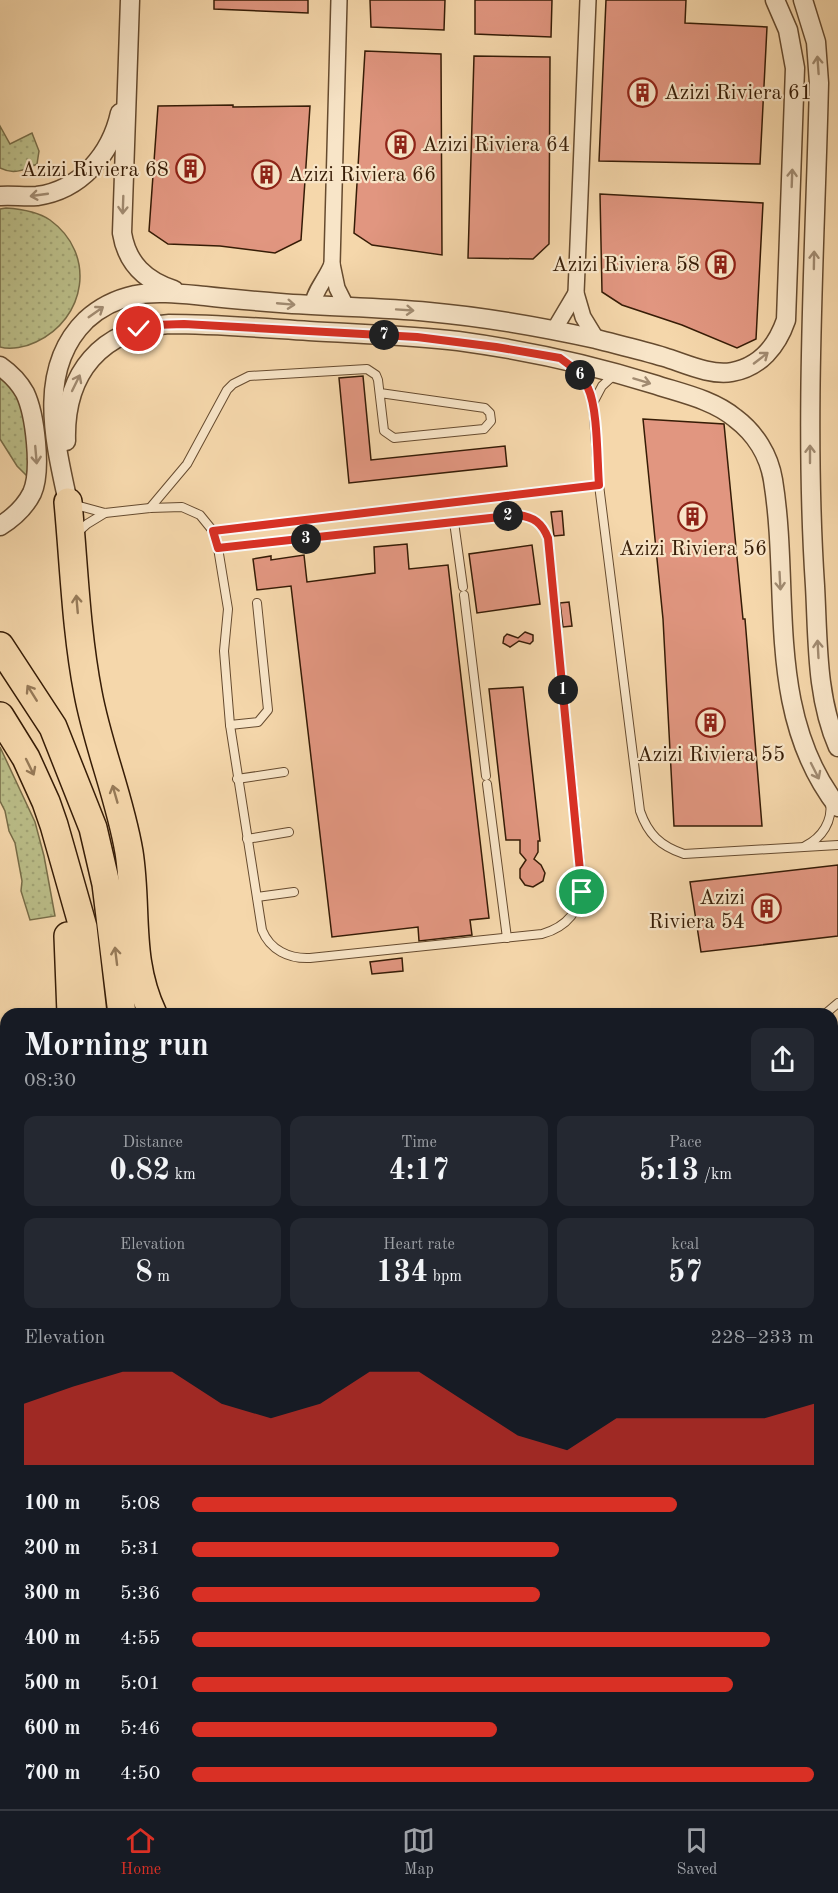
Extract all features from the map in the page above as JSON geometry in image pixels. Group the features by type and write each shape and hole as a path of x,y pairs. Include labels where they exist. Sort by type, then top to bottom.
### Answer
{"highway":[{"path":"68,502 86,685 95,727 124,825 132,873 132,914 138,971 151,1008"},
{"path":"0,646 83,770 111,836 132,914"},
{"path":"0,716 26,758 54,825 82,927 92,1008"},
{"path":"53,727 84,801 101,855 121,1008"},
{"path":"70,878 68,917 71,1008"}],"street":[{"path":"130,0 122,223 124,243 132,261 147,278 188,295"},
{"path":"339,0 332,264 337,288 346,306"},
{"path":"588,0 576,293 583,317 597,340"},
{"path":"68,502 57,453 53,408 55,376 70,339 87,319 122,298 148,293 188,295 312,306 346,306 473,316 597,340 717,373 731,372 756,363 766,355 782,333 786,320 795,68 788,30 775,0"},
{"path":"803,0 816,42 819,83 810,424 811,525 821,681 828,719 838,747"},
{"path":"0,196 48,194 71,184 90,170 108,149 128,73"},
{"path":"312,306 332,264"},
{"path":"554,330 576,293"},
{"path":"68,502 65,421 74,387 86,366 104,347 126,334 154,325 184,324 417,337 496,347 560,358 699,399 720,408 746,427 764,452 773,477 781,606 790,699 794,719 808,757 834,802"},
{"path":"0,366 18,383 27,399 32,417 37,462 35,484 31,494 17,513 0,526"}],"lane":[{"path":"560,358 582,377 593,403 599,485 640,811 646,826 655,839 669,849 684,854 838,845"},
{"path":"150,508 187,464 227,390 249,376 362,369 372,372 376,375 380,393 383,427 387,434 394,438 484,429 491,421 490,413 484,408 380,393"},
{"path":"593,403 602,386 617,373"},
{"path":"213,531 599,485"},
{"path":"68,502 105,513 172,506 192,510 200,515 213,531 228,609 224,651 237,779 256,897 265,937 277,950 301,958 542,934 565,923 576,909 582,892 548,538 537,521 528,516 518,515 218,548"},
{"path":"72,538 87,524 105,513"},
{"path":"454,522 507,938"},
{"path":"230,725 258,722 268,710 257,603"},
{"path":"237,779 284,772"},
{"path":"801,847 811,843 826,828 834,802"},
{"path":"247,839 289,832"},
{"path":"256,897 294,892"}],"green space":[{"path":"0,126 10,144 32,133 39,151 37,164 14,171 0,168"},
{"path":"0,209 34,213 50,220 65,234 75,250 79,267 79,285 75,302 66,318 53,332 36,342 14,348 0,347"},
{"path":"0,378 12,387 24,404 31,462 28,477 17,466 0,439"},
{"path":"0,747 35,822 55,916 30,920 21,891 22,881 15,843 0,801"}],"building":[{"path":"214,0 308,0 308,13 214,9"},
{"path":"370,0 445,0 444,30 371,27"},
{"path":"475,0 552,0 551,37 475,34"},
{"path":"606,0 686,0 685,23 767,27 760,164 599,161"},
{"name":"Azizi Riviera 64","path":"365,51 441,54 442,255 372,245 354,233"},
{"path":"474,56 550,57 549,244 533,259 468,258"},
{"path":"233,105 233,107 310,106 301,240 275,253 220,246 168,244 149,231 158,106"},
{"path":"600,194 763,203 756,339 737,348 682,325 622,305 602,292"},
{"path":"363,376 371,460 505,446 507,466 349,483 339,378"},
{"path":"643,419 724,424 743,619 745,619 762,826 674,826 663,619"},
{"path":"562,511 564,535 554,536 551,512"},
{"path":"407,544 409,569 448,565 489,918 470,920 472,935 419,941 418,927 332,937 291,586 257,590 253,559 271,556 271,560 304,555 307,582 375,573 374,547"},
{"path":"532,545 540,604 477,613 469,554"},
{"path":"569,602 572,626 563,627 560,603"},
{"path":"525,632 533,635 533,641 530,644 519,641 510,647 503,643 507,634 518,638"},
{"path":"523,687 540,841 538,841 538,852 534,859 545,873 543,881 533,887 525,885 520,878 520,869 526,860 520,853 520,840 506,840 489,689"},
{"name":"Azizi Riviera 54","path":"838,865 838,936 701,952 690,882"},
{"path":"402,958 403,971 372,974 370,962"}],"place":[{"name":"Azizi Riviera 61","path":"643,92"},
{"name":"Azizi Riviera 64","path":"401,144"},
{"name":"Azizi Riviera 68","path":"190,169"},
{"name":"Azizi Riviera 66","path":"267,174"},
{"name":"Azizi Riviera 58","path":"721,264"},
{"name":"Azizi Riviera 56","path":"693,517"},
{"name":"Azizi Riviera 55","path":"711,723"},
{"name":"Azizi Riviera 54","path":"766,909"}],"route":[{"path":"139,329 154,325 184,324 457,341 560,358 582,377 593,403 599,485 213,531 218,548 518,515 528,516 537,521 548,538 582,892"}]}
